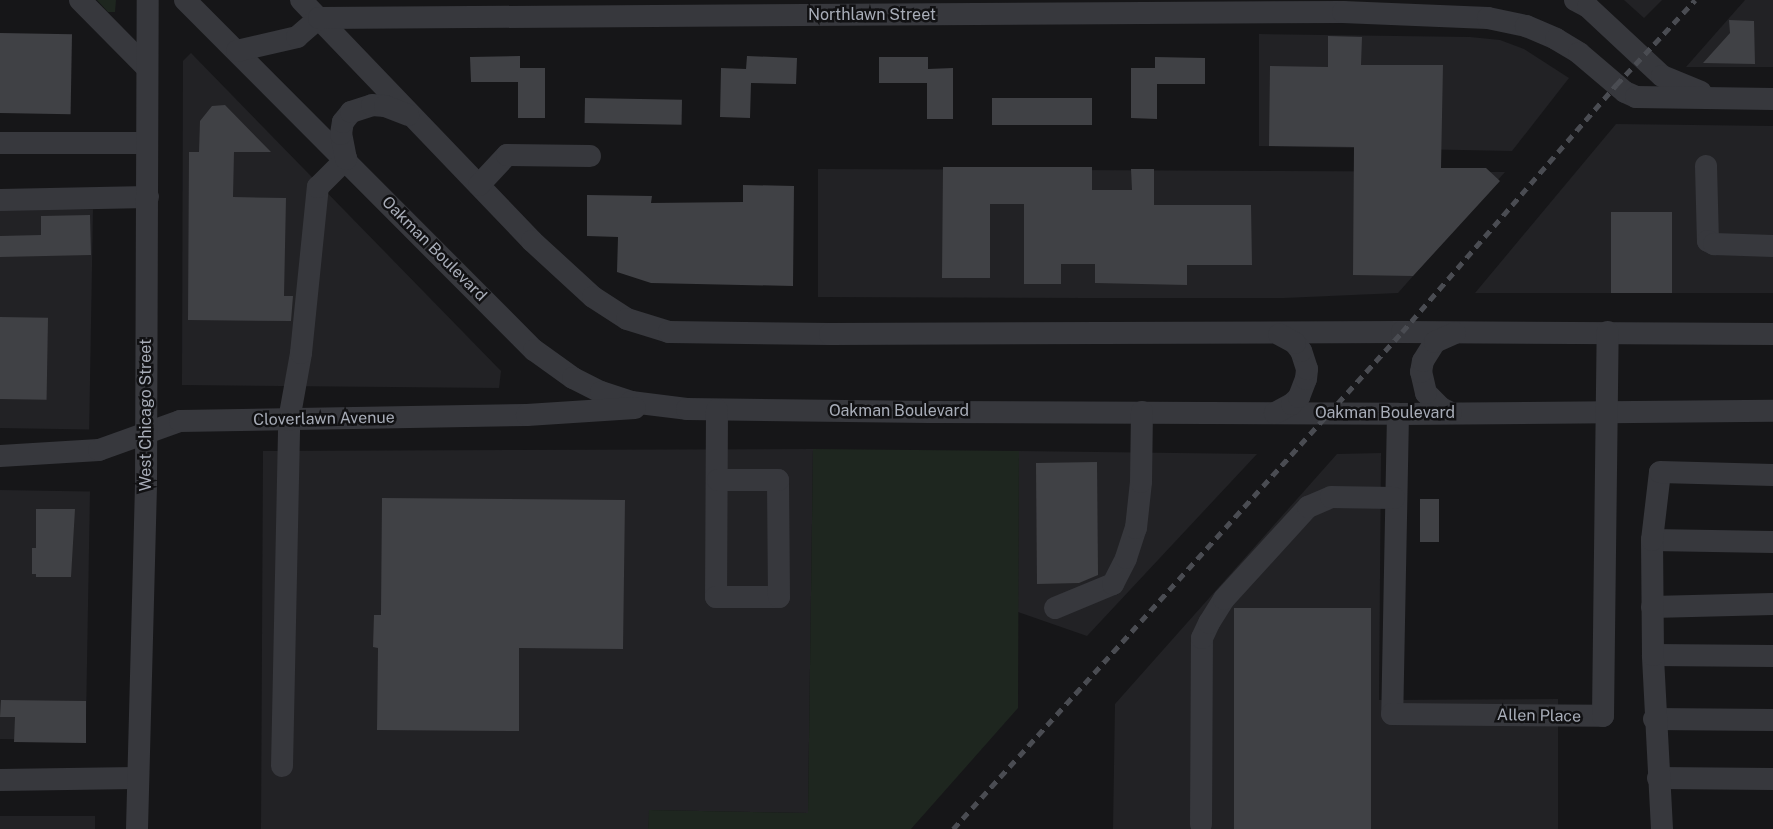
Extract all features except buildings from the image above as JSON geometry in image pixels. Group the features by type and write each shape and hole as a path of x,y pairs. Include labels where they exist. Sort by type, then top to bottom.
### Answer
{"street":[{"path":"81,0 147,68"},
{"name":"West Chicago Street","path":"137,829 136,778 146,433 148,0"},
{"name":"Oakman Boulevard","path":"185,0 546,360 601,392 654,407 717,410 1398,414 1773,411"},
{"path":"302,0 532,241 593,297 627,319 669,332 1773,334"},
{"name":"Northlawn Street","path":"1575,0 1588,7 1662,76 1690,89 1744,100"},
{"name":"Northlawn Street","path":"319,18 418,9 1343,6 1451,8 1526,26 1556,39 1580,53 1625,92 1636,97 1773,99"},
{"path":"237,51 297,37 319,18"},
{"path":"1580,53 1604,22"},
{"path":"282,766 289,420 301,353 318,187 346,159 340,134 343,122 351,112 372,105 385,106 410,115"},
{"path":"0,143 147,143"},
{"path":"479,185 507,155 590,156"},
{"path":"1706,166 1708,242 1773,246"},
{"path":"0,200 148,197"},
{"path":"1451,413 1441,408 1426,393 1421,372 1423,361 1435,342 1456,332"},
{"name":"Allen Place","path":"1398,414 1394,498 1392,714 1603,716 1608,332"},
{"path":"1275,412 1292,404 1299,397 1307,369 1301,351 1295,344 1279,334"},
{"name":"Cloverlawn Avenue","path":"0,456 99,450 180,421 527,415 654,407"},
{"path":"717,410 716,597 779,597 778,480 718,480"},
{"path":"1056,608 1113,584 1126,558 1136,528 1141,482 1142,412"},
{"path":"1662,829 1654,719 1652,607 1652,540 1660,472 1773,475"},
{"path":"1201,824 1202,638 1209,623 1224,599 1308,507 1331,497 1394,498"},
{"path":"1652,540 1773,542"},
{"path":"1652,607 1773,604"},
{"path":"1653,655 1773,656"},
{"path":"1654,719 1773,720"},
{"path":"0,780 136,778"},
{"path":"1658,778 1773,779"}],"shaded area":[{"path":"97,0 116,0 115,12 108,12"},
{"path":"1624,0 1662,0 1644,18"},
{"path":"1745,0 1773,0 1773,67 1686,67"},
{"path":"1259,34 1470,37 1500,40 1524,49 1569,78 1512,151 1259,146"},
{"path":"191,53 501,371 499,388 182,385 183,61"},
{"path":"1616,124 1773,126 1773,293 1475,293"},
{"path":"818,169 1505,172 1398,293 1284,298 818,297"},
{"path":"0,208 93,210 89,430 0,428"},
{"path":"813,449 808,813 650,810 648,829 261,829 263,451"},
{"path":"813,449 1019,451 1018,708 911,829 648,829 649,810 808,813"},
{"path":"1019,451 1257,454 1087,636 1018,612"},
{"path":"1381,453 1379,700 1558,699 1558,829 1113,829 1115,704 1337,454"},
{"path":"0,490 90,492 86,741 0,739"},
{"path":"0,816 95,816 95,829 0,829"}],"railway":[{"path":"953,829 1402,332 1616,85 1695,0"}]}
